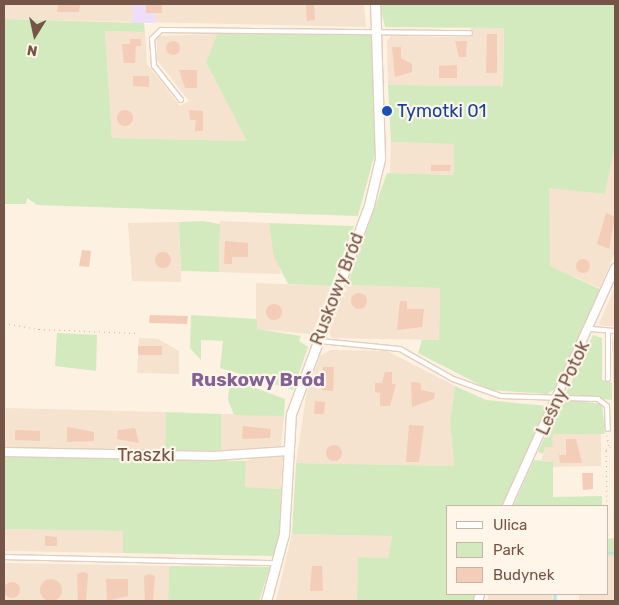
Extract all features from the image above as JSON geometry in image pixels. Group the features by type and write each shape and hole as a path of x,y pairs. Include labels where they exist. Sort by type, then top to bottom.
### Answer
{"street":[{"name":"Ruskowy Bród","path":"266,601 278,563 294,404 377,178 382,128 375,4"},
{"name":"Leśny Potok","path":"507,505 591,329 615,268"},
{"name":"Traszki","path":"4,452 213,456 288,451"}],"lane":[{"path":"181,100 154,66 152,39 161,30 470,33"},
{"path":"591,329 615,332"},
{"path":"608,332 608,379"},
{"path":"318,340 389,346 453,379 501,396 558,397 604,402 608,430"},
{"path":"4,557 278,563"}],"path":[{"path":"4,323 39,329 136,333"},
{"path":"606,505 608,430"},
{"path":"609,446 615,445"}],"shaded area":[{"path":"4,4 364,4 366,27 4,19"},
{"path":"133,4 146,4 146,13 155,13 155,23 132,23"},
{"path":"471,28 504,28 503,86 388,85 387,41 391,36 470,37"},
{"path":"105,31 145,32 147,64 180,106 189,101 157,60 157,36 217,34 206,62 248,141 112,138"},
{"path":"391,142 454,144 454,175 390,173"},
{"path":"615,145 615,252 600,288 549,266 549,187 605,194"},
{"path":"220,221 269,223 281,274 219,272"},
{"path":"179,222 181,282 132,281 128,223"},
{"path":"256,283 331,286 312,334 256,329"},
{"path":"347,285 440,288 439,340 332,338 329,333"},
{"path":"615,287 615,326 602,326 599,324"},
{"path":"615,337 615,436 612,341"},
{"path":"139,338 158,339 179,351 179,374 137,373"},
{"path":"330,350 387,351 455,386 450,421 454,466 296,463 306,396 320,356"},
{"path":"4,408 166,412 165,450 4,448"},
{"path":"221,414 284,416 281,446 221,451"},
{"path":"552,434 601,434 601,466 552,467 552,462 541,460"},
{"path":"263,455 283,455 281,489 245,487 246,461"},
{"path":"4,529 124,531 123,553 4,551"},
{"path":"292,534 392,536 388,558 358,557 357,601 276,601"},
{"path":"609,556 615,556 615,601 579,601 579,595 609,595"},
{"path":"4,563 169,566 168,601 4,601"},
{"path":"489,595 552,595 553,601 487,601"}],"green space":[{"path":"380,4 615,4 615,145 605,194 549,188 550,266 602,290 561,385 547,394 490,390 418,353 422,340 439,340 440,288 347,285 387,173 454,175 454,144 391,142 388,85 503,86 504,28 385,27"},
{"path":"4,19 144,23 145,32 105,31 112,138 247,141 206,62 217,34 371,34 378,142 358,216 37,205 27,198 26,204 4,204"},
{"path":"203,221 220,224 219,272 181,271 179,222"},
{"path":"269,223 354,226 331,286 288,284 274,257"},
{"path":"191,315 257,319 257,329 301,336 299,341 308,347 293,390 220,368 223,341 201,340 201,360 190,348"},
{"path":"57,333 97,335 96,371 55,366"},
{"path":"593,335 602,338 602,380 612,383 612,400 565,395"},
{"path":"230,378 285,399 284,416 234,415 228,400"},
{"path":"455,386 486,400 548,406 503,505 446,505 446,595 475,595 474,601 357,601 358,557 388,558 392,536 292,534 296,463 454,466 450,421"},
{"path":"562,399 602,404 605,434 553,434 552,447 546,447 543,454 538,452"},
{"path":"166,412 221,414 221,451 165,450"},
{"path":"612,447 615,556 609,556 609,539 614,538"},
{"path":"4,457 246,461 245,487 281,489 280,534 273,556 123,553 123,531 4,529"},
{"path":"534,460 553,462 553,497 602,496 602,505 513,505"},
{"path":"169,566 270,567 259,601 168,601"}],"building":[{"path":"58,4 80,5 79,12 57,12"},
{"path":"146,4 162,4 162,13 146,13"},
{"path":"306,4 314,4 315,20 307,21"},
{"path":"487,34 497,34 497,73 486,73"},
{"path":"130,39 141,39 141,46 136,46 135,63 124,63 122,44 130,44"},
{"path":"170,41 176,41 180,48 176,55 170,55 166,51 166,45"},
{"path":"455,41 467,41 466,57 459,57"},
{"path":"392,47 401,47 401,58 412,64 412,72 395,77"},
{"path":"457,65 457,78 439,78 439,66"},
{"path":"179,70 197,70 197,88 185,88"},
{"path":"133,76 149,76 149,87 133,86"},
{"path":"125,110 131,112 133,118 131,124 125,126 119,124 117,118 119,112"},
{"path":"189,110 203,111 203,131 195,131 196,120 190,120"},
{"path":"431,165 451,165 450,171 431,171"},
{"path":"606,213 615,217 609,249 597,244"},
{"path":"225,241 248,243 248,257 232,257 232,264 224,264"},
{"path":"82,250 91,251 89,267 79,266"},
{"path":"163,252 171,260 163,268 155,260"},
{"path":"580,259 586,259 590,266 586,273 580,273 576,269 576,263"},
{"path":"356,293 362,293 367,298 365,307 356,309 351,304 351,298"},
{"path":"400,301 407,301 407,309 424,309 422,327 397,330"},
{"path":"274,304 280,306 282,312 280,318 274,320 268,318 266,312 268,306"},
{"path":"150,315 188,316 187,324 149,323"},
{"path":"138,346 162,346 162,355 138,355"},
{"path":"323,367 334,367 333,391 322,390"},
{"path":"385,372 392,372 392,384 396,384 390,406 380,406 380,393 375,392 375,383 382,383"},
{"path":"411,382 421,383 421,390 435,393 434,399 412,407"},
{"path":"315,401 325,402 324,414 314,414"},
{"path":"409,425 424,426 419,462 406,462"},
{"path":"243,426 271,429 270,438 242,439"},
{"path":"67,427 94,432 94,441 67,442"},
{"path":"135,428 139,443 117,439 118,430"},
{"path":"15,430 40,431 40,441 15,440"},
{"path":"566,439 576,439 582,463 560,463 559,455 566,455"},
{"path":"334,445 342,453 334,461 326,453"},
{"path":"582,473 593,473 593,489 583,490"},
{"path":"45,536 57,537 57,546 45,546"},
{"path":"312,566 322,566 323,591 310,591"},
{"path":"83,572 88,574 86,601 78,601 77,574"},
{"path":"150,574 155,576 153,601 145,601 144,576"},
{"path":"51,579 59,582 62,590 59,598 51,601 43,598 40,590 43,582"},
{"path":"106,579 128,579 128,596 107,601"},
{"path":"12,582 20,590 12,598 4,590"}],"waterway":[{"path":"609,553 615,553"},
{"path":"555,595 555,601"}],"place":[{"name":"Tymotki 01","path":"387,111"}],"district":[{"name":"Ruskowy Bród","path":"258,380"}]}
